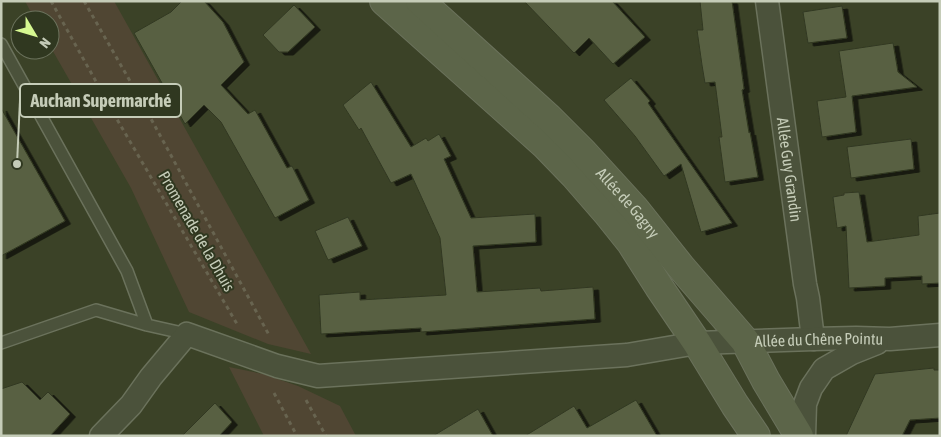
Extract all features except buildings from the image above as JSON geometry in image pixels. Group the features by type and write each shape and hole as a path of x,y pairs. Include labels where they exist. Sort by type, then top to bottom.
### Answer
{"main road":[{"name":"Allée de Gagny","path":"384,1 545,145 607,213 630,243 697,343 756,436"},
{"name":"Allée de Gagny","path":"420,1 548,117 584,152 635,208 681,267 745,341 766,382 799,436"}],"street":[{"name":"Allée Guy Grandin","path":"767,1 813,339"},
{"name":"Allée du Chêne Pointu","path":"187,334 281,374 318,376 627,355 697,343 813,339 890,339 940,335"},
{"path":"101,436 130,405 187,334"},
{"path":"804,436 805,404 811,388 824,369 852,353 890,339"}],"lane":[{"path":"1,44 127,271 148,325"},
{"path":"1,343 96,310 187,334"}],"path":[{"name":"Promenade de la Dhuis","path":"51,1 118,121 237,324"},
{"path":"84,1 275,346 268,344 281,374 298,386 326,436"},
{"path":"272,390 298,436"}],"shaded area":[{"path":"25,1 114,1 311,354 268,344 189,312 131,188 58,60 60,60 60,10 30,10"},
{"path":"229,367 263,374 298,386 340,406 356,436 264,436"}],"place":[{"name":"Auchan Supermarché","path":"17,164"}]}
